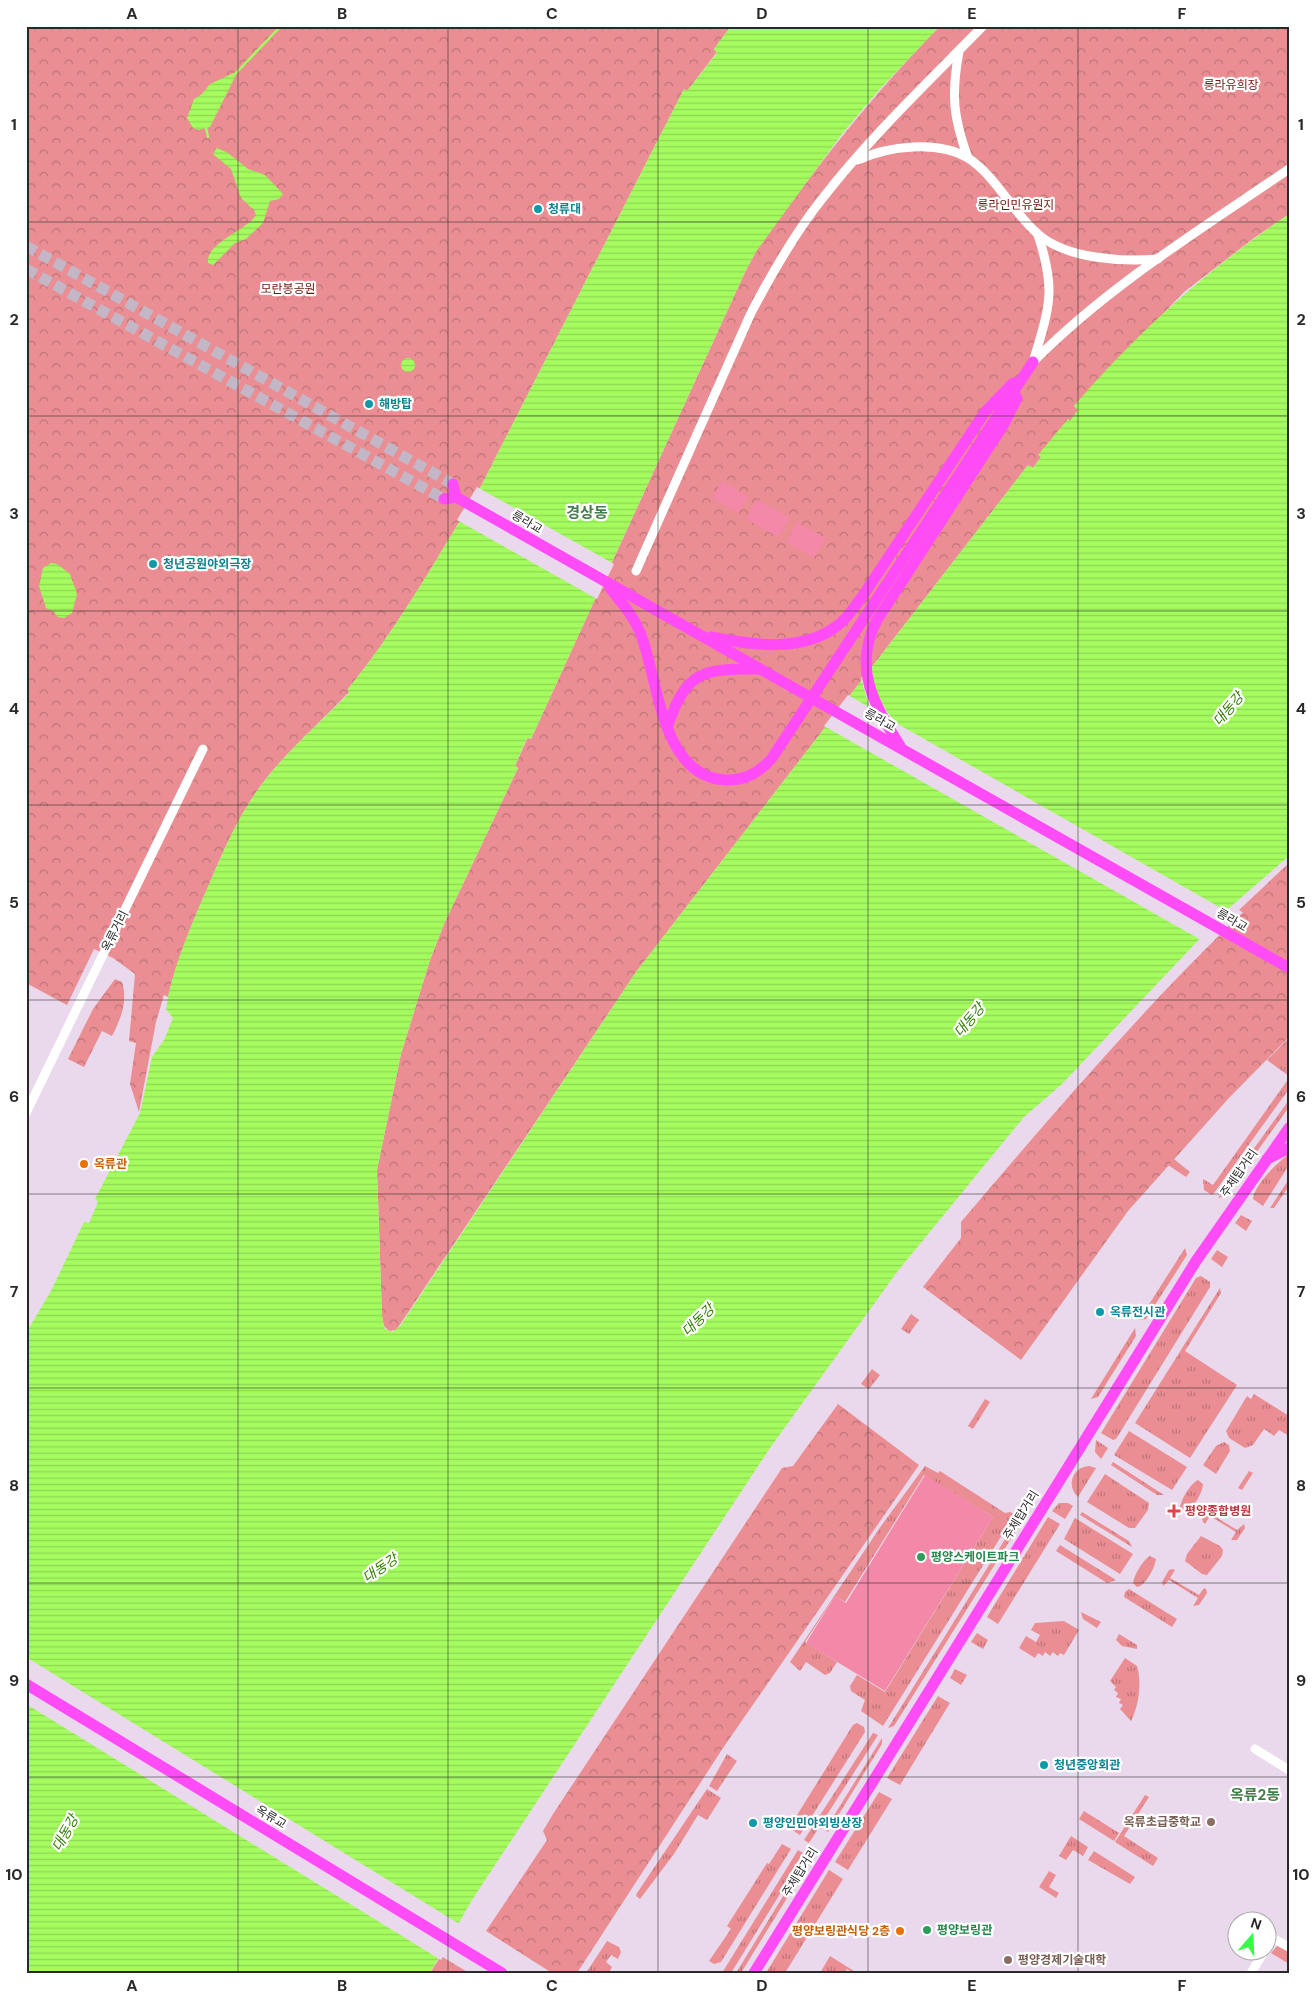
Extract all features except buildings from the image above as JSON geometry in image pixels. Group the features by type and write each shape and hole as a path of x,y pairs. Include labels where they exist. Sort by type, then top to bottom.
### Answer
{"main road":[{"path":"699,635 747,644 798,643 824,634 838,625 862,597 985,412 1033,362"},
{"path":"901,748 873,699 866,670 865,651 877,620 1004,424 1033,362"},
{"path":"605,582 625,606 640,631 668,726 677,749 690,768 703,776 731,780 758,772 772,758 1033,362"},
{"path":"444,499 456,497 452,484"},
{"name":"릉라교","path":"456,497 1289,968"},
{"path":"668,726 683,690 695,679 722,671 761,669"},
{"name":"주체탑거리","path":"754,1973 1196,1260 1289,1128"},
{"path":"1264,1161 1289,1148"},
{"name":"옥류교","path":"26,1684 502,1973"}],"street":[{"path":"636,572 769,279 821,200 853,162 982,26"},
{"path":"959,51 955,73 954,112 968,158"},
{"path":"853,162 872,153 909,147 945,151 968,158 991,180 1038,235 1047,260 1050,298 1033,362"},
{"path":"1033,362 1059,335 1087,312 1158,259 1289,168"},
{"path":"1038,235 1061,246 1090,256 1133,261 1158,259"},
{"name":"옥류거리","path":"26,1112 203,749"},
{"path":"1255,1749 1289,1770"},
{"path":"1250,1973 1257,1962"}],"green space":[{"name":"모란봉공원","path":"26,26 731,26 714,49 717,52 687,91 684,89 481,486 418,590 384,641 348,689 349,692 275,768 256,792 240,818 220,859 180,955 168,997 164,995 156,1022 139,1112 130,1084 136,1043 129,1041 135,974 113,958 94,949 67,1005 26,983"},
{"name":"릉라인민유원지","path":"940,26 1289,26 1289,214 1254,238 1184,292 1074,406 1078,410 1070,421 1068,419 1033,468 1028,465 636,972 399,1326 396,1330 389,1331 383,1325 382,1316 377,1170 401,1054 430,960 444,924 518,768 515,766 528,737 531,739 746,270 757,250 844,134 890,79"},
{"path":"1289,863 1289,941 1239,910"},
{"path":"1289,870 1289,1037 1228,1099 1128,1211 1021,1360 923,1287 961,1238 961,1222 1079,1085 1202,953"},
{"path":"115,979 122,982 124,989 124,1003 121,1016 112,1036 102,1031 84,1067 68,1059 93,1009"},
{"path":"1289,1038 1289,1076 1267,1060"},
{"path":"1289,1078 1289,1089 1214,1193 1212,1195 1204,1190 1203,1179 1213,1185"},
{"path":"1289,1100 1289,1107 1225,1196 1218,1198"},
{"path":"1289,1154 1289,1165 1263,1206 1253,1199 1258,1187 1267,1174"},
{"path":"1174,1159 1190,1172 1186,1177 1168,1165"},
{"path":"1289,1179 1289,1186 1274,1208 1270,1208"},
{"path":"1241,1215 1252,1221 1246,1231 1235,1223"},
{"path":"1185,1248 1187,1255 1146,1319 1139,1320"},
{"path":"1217,1250 1228,1257 1222,1267 1211,1259"},
{"path":"1201,1276 1210,1282 1210,1287 1116,1439 1113,1440 1101,1433 1196,1278"},
{"path":"1220,1288 1221,1293 1185,1351 1237,1385 1190,1458 1135,1423"},
{"path":"911,1314 919,1320 909,1334 901,1329"},
{"path":"1135,1328 1136,1336 1098,1397 1091,1399"},
{"path":"872,1369 880,1375 869,1389 861,1384"},
{"path":"1254,1394 1289,1416 1289,1436 1279,1430 1274,1436 1264,1429 1253,1445 1245,1448 1229,1438 1226,1431 1247,1396 1251,1399"},
{"path":"985,1399 990,1402 973,1429 968,1426"},
{"path":"838,1404 919,1465 723,1748 577,1973 552,1973 486,1931 547,1840 543,1831 553,1814 782,1468 793,1466"},
{"path":"1129,1431 1187,1467 1172,1490 1114,1455"},
{"path":"1096,1440 1108,1448 1101,1459 1095,1452"},
{"path":"1224,1442 1229,1445 1230,1451 1216,1474 1203,1465 1216,1446"},
{"path":"1113,1462 1164,1495 1157,1495 1111,1465"},
{"path":"925,1466 938,1473 940,1471 1005,1513 1015,1514 883,1726 861,1711 865,1700 851,1691 850,1686 857,1675 885,1692 993,1517 924,1475 845,1602 835,1596 805,1642 837,1662 830,1673 825,1675 806,1662 800,1671 790,1662 881,1526"},
{"path":"1089,1466 1096,1468 1078,1497 1072,1488 1073,1478 1078,1470"},
{"path":"1249,1471 1253,1473 1242,1490 1238,1488"},
{"path":"1105,1474 1149,1503 1148,1510 1135,1528 1129,1528 1087,1502"},
{"path":"1198,1480 1203,1484 1199,1496 1191,1507 1184,1511 1180,1508 1182,1500 1189,1488"},
{"path":"1059,1503 1068,1503 1073,1506 1065,1519 1052,1511"},
{"path":"1210,1506 1216,1506 1211,1514 1237,1530 1244,1524 1245,1528 1237,1540 1231,1540 1236,1532 1210,1516 1205,1524 1203,1522 1202,1518"},
{"path":"1082,1512 1129,1541 1132,1547 1080,1515"},
{"path":"1020,1515 1022,1521 894,1726 888,1728"},
{"path":"1048,1517 1060,1524 998,1624 987,1617"},
{"path":"1075,1518 1133,1554 1120,1574 1064,1539"},
{"path":"1201,1536 1220,1546 1223,1550 1222,1556 1207,1575 1202,1574 1185,1561 1187,1554"},
{"path":"1060,1545 1116,1580 1107,1583 1056,1551"},
{"path":"1150,1556 1156,1559 1154,1567 1146,1580 1137,1587 1133,1583 1135,1576 1142,1564"},
{"path":"1169,1570 1175,1570 1170,1578 1199,1595 1204,1588 1206,1589 1207,1593 1199,1605 1193,1606 1198,1598 1169,1580 1163,1586 1162,1582"},
{"path":"1129,1589 1177,1619 1172,1627 1124,1597 1125,1592"},
{"path":"1081,1612 1101,1622 1097,1628 1083,1619"},
{"path":"1064,1621 1079,1630 1064,1655 1060,1653 1058,1656 1053,1652 1050,1656 1045,1652 1043,1656 1038,1653 1035,1658 1019,1648 1026,1636 1036,1642 1040,1635 1031,1630 1035,1623"},
{"path":"977,1633 988,1640 983,1649 971,1642"},
{"path":"1119,1634 1137,1645 1137,1649 1122,1646 1116,1640"},
{"path":"1125,1658 1137,1666 1139,1672 1138,1701 1131,1721 1120,1709 1123,1705 1119,1703 1121,1699 1116,1697 1118,1693 1114,1690 1116,1687 1110,1681"},
{"path":"955,1669 967,1675 961,1685 950,1678"},
{"path":"938,1696 950,1703 900,1785 887,1778"},
{"path":"857,1723 864,1727 865,1732 800,1835 789,1828 853,1725"},
{"path":"873,1733 878,1735 809,1843 804,1840"},
{"path":"882,1738 882,1744 828,1832 825,1830"},
{"path":"727,1754 737,1761 717,1791 709,1786"},
{"path":"707,1789 721,1798 707,1820 698,1815 674,1854 640,1899 636,1896 637,1893"},
{"path":"879,1792 892,1799 848,1870 835,1862"},
{"path":"1145,1795 1149,1797 1124,1836 1158,1858 1153,1866 1115,1842"},
{"path":"1084,1811 1119,1833 1114,1841 1079,1819"},
{"path":"1071,1836 1088,1847 1083,1856 1073,1850 1066,1860 1059,1856"},
{"path":"782,1844 791,1849 721,1962 714,1964 709,1961 731,1929 727,1926 767,1863 769,1864"},
{"path":"798,1850 803,1853 791,1872 793,1873 731,1973 722,1973"},
{"path":"1094,1851 1135,1877 1130,1884 1088,1860"},
{"path":"829,1870 843,1879 785,1973 766,1973"},
{"path":"1049,1871 1056,1875 1049,1887 1059,1893 1056,1898 1039,1887"},
{"path":"796,1875 800,1877 741,1973 736,1973"},
{"path":"607,1941 619,1947 621,1952 618,1959 611,1955 606,1962 612,1967 609,1973 586,1973"},
{"path":"1278,1945 1289,1951 1289,1964 1278,1957"},
{"path":"441,1956 469,1973 430,1973"},
{"path":"830,1956 854,1971 853,1973 847,1969 845,1973 820,1973"}],"shaded area":[{"path":"722,481 748,496 738,513 712,498"},
{"path":"757,499 790,518 778,537 746,519"},
{"path":"797,522 826,538 814,558 786,542"},
{"name":"평양스케이트파크","path":"925,1475 993,1517 885,1691 806,1643 835,1596 846,1603"}],"water":[{"name":"대동강","path":"731,26 940,26 879,90 842,134 757,250 746,270 531,739 527,738 515,766 518,768 444,924 430,960 401,1054 377,1170 382,1316 385,1329 393,1332 400,1326 636,972 1028,465 1033,468 1041,457 1038,455 1068,419 1070,421 1078,410 1074,406 1148,327 1202,279 1289,214 1289,856 1228,909 1062,1084 1024,1117 897,1272 770,1448 472,1900 430,1973 26,1973 26,1333 51,1291 84,1222 89,1223 98,1202 95,1199 140,1113 152,1057 164,1040 173,1018 166,1009 177,964 206,891 239,819 274,769 349,693 348,689 384,641 418,590 481,486 684,89 687,91 717,53 714,49"},
{"path":"238,71 210,127 198,130 193,128 187,118 194,99 202,94 210,84"},
{"path":"217,148 228,153 248,169 265,175 283,194 279,199 270,201 263,223 246,239 235,243 213,265 208,263 213,249 245,226 256,215 254,210 241,198 231,169 213,154"},
{"path":"405,358 411,358 415,365 411,372 405,372 401,368 401,362"},
{"path":"51,563 57,564 70,574 77,594 72,613 64,618 58,617 54,612 46,608 39,586 43,568"}],"pier":[{"path":"477,487 614,564 597,599 457,520"},
{"path":"871,664 875,688 887,712 898,724 1228,912 1201,940 824,726 848,695 869,707 861,678"},
{"path":"26,1657 461,1925 441,1960 26,1704"}],"waterway":[{"path":"236,73 280,27"},
{"path":"206,128 208,137"}],"tunnel":[{"path":"26,246 453,484"},
{"path":"26,269 444,499"}],"place":[{"name":"청류대","path":"538,209"},
{"name":"해방탑","path":"369,404"},
{"name":"청년공원야외극장","path":"153,564"},
{"name":"옥류관","path":"84,1164"},
{"name":"옥류전시관","path":"1100,1312"},
{"name":"평양종합병원","path":"1174,1511"},
{"name":"평양스케이트파크","path":"921,1557"},
{"name":"청년중앙회관","path":"1044,1765"},
{"name":"옥류초급중학교","path":"1211,1822"},
{"name":"평양인민야외빙상장","path":"753,1823"},
{"name":"평양보링관","path":"927,1930"},
{"name":"평양보링관식당 2층","path":"900,1931"},
{"name":"평양경제기술대학","path":"1008,1960"}],"district":[{"name":"경상동","path":"587,513"},
{"name":"옥류2동","path":"1255,1795"}],"park label":[{"name":"릉라유희장","path":"1231,85"}]}
